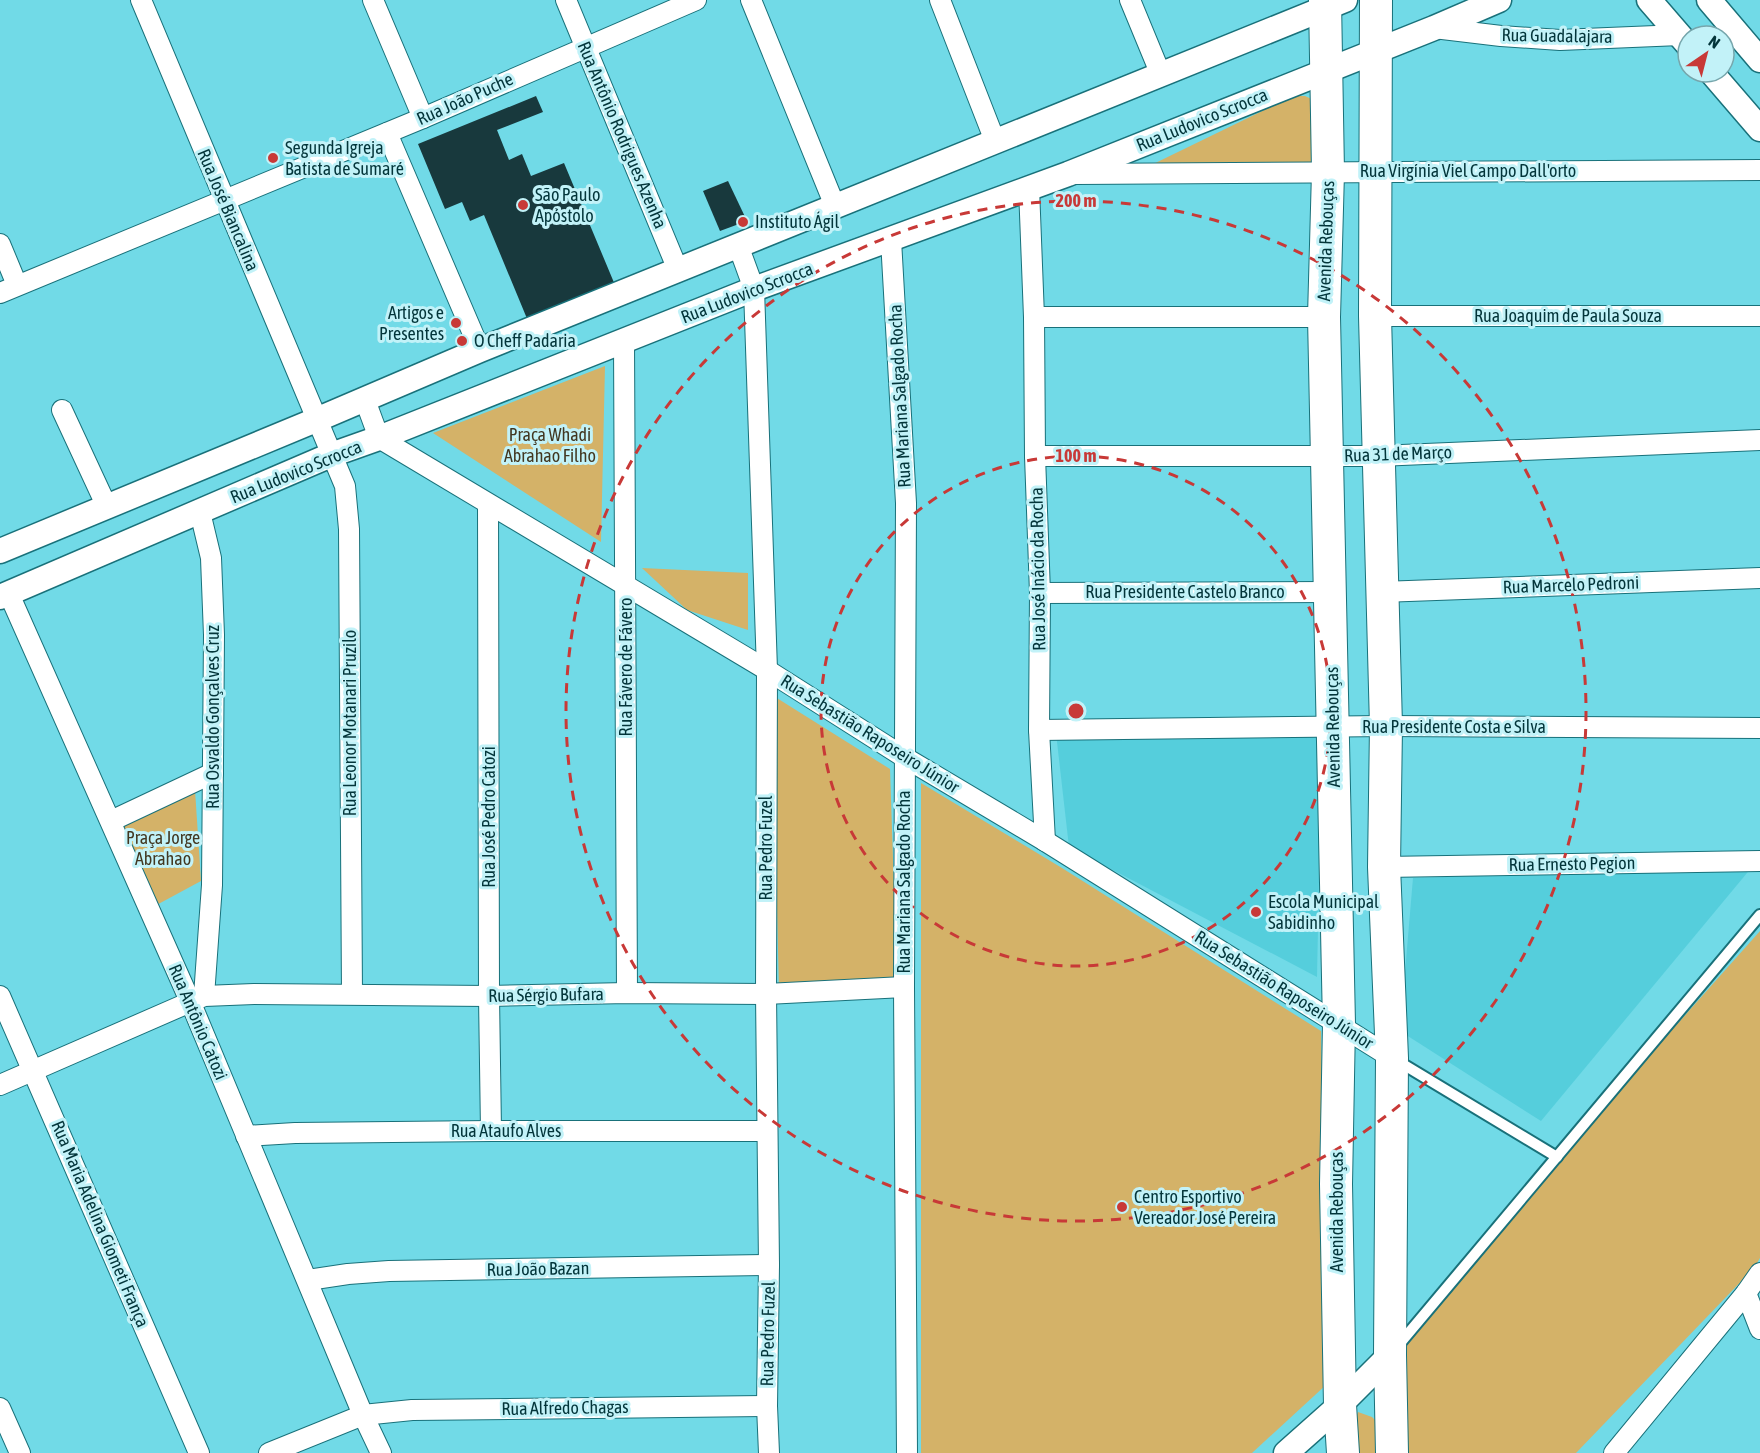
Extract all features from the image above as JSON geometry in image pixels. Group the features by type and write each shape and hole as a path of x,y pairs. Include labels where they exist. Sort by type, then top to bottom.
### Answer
{"main road":[{"path":"1376,0 1375,316 1386,726 1384,867 1392,1058 1390,1355 1392,1453"},
{"name":"Avenida Rebouças","path":"1332,3 1326,71 1328,171 1324,317 1339,1024 1336,1184 1342,1453"}],"street":[{"name":"Rua José Biancalina","path":"141,0 331,455"},
{"path":"373,0 423,118"},
{"name":"Rua Antônio Rodrigues Azenha","path":"566,0 678,270"},
{"name":"Rua João Puche","path":"8,289 224,202 696,0"},
{"path":"751,0 835,206"},
{"path":"940,0 995,141"},
{"path":"1130,0 1161,75"},
{"name":"Rua Ludovico Scrocca","path":"4,595 331,455 754,289 1068,174 1499,0"},
{"path":"1649,0 1676,31"},
{"path":"1709,0 1760,60"},
{"path":"0,551 480,350 1161,75 1332,3"},
{"name":"Rua Guadalajara","path":"1434,28 1560,40 1676,40"},
{"path":"1721,84 1760,129"},
{"path":"387,133 480,350"},
{"name":"Rua Virgínia Viel Campo Dall'orto","path":"1068,174 1760,170"},
{"name":"Rua José Inácio da Rocha","path":"1029,188 1040,593 1039,730 1045,841"},
{"name":"Rua Mariana Salgado Rocha","path":"891,240 906,503 904,987 907,1453"},
{"path":"0,244 8,289"},
{"name":"Rua Pedro Fuzel","path":"738,245 754,289 767,670 766,994 769,1265 767,1406 769,1453"},
{"name":"Rua Joaquim de Paula Souza","path":"1375,316 1760,316"},
{"path":"1034,317 1324,317"},
{"name":"Rua Fávero de Fávero","path":"624,340 627,993"},
{"path":"365,400 379,438"},
{"path":"62,410 106,507"},
{"name":"Rua Sebastião Raposeiro Júnior","path":"379,438 767,670 1392,1058"},
{"name":"Rua 31 de Março","path":"1035,456 1378,456 1760,440"},
{"name":"Rua Leonor Motanari Pruzilo","path":"331,455 345,486 349,529 352,994"},
{"name":"Rua José Pedro Catozi","path":"488,504 491,1131"},
{"name":"Rua Osvaldo Gonçalves Cruz","path":"197,998 212,885 214,635 211,558 200,512"},
{"name":"Rua Marcelo Pedroni","path":"1381,592 1760,578"},
{"name":"Rua Presidente Castelo Branco","path":"1040,593 1329,592"},
{"name":"Rua Antônio Catozi","path":"4,595 197,998 246,1136 381,1453"},
{"name":"Rua Presidente Costa e Silva","path":"1039,730 1386,726 1760,728"},
{"path":"111,821 213,773"},
{"name":"Rua Ernesto Pegion","path":"1384,867 1760,861"},
{"name":"Rua Sérgio Bufara","path":"197,998 238,994 489,996 627,993 766,994 904,987"},
{"name":"Rua Maria Adelina Giometi França","path":"0,996 199,1453"},
{"path":"0,1085 197,998"},
{"name":"Rua Ataufo Alves","path":"246,1136 295,1133 491,1131 767,1131"},
{"name":"Rua João Bazan","path":"308,1280 389,1271 769,1265"},
{"path":"1622,1449 1760,1273"},
{"path":"1746,1293 1760,1329"},
{"path":"1286,1453 1340,1405 1390,1355"},
{"name":"Rua Alfredo Chagas","path":"269,1453 363,1415 412,1410 767,1406"},
{"path":"0,1408 20,1453"}],"lane":[{"path":"1390,1355 1760,915"},
{"path":"1392,1058 1557,1157"}],"shaded area":[{"name":"Escola Municipal Sabidinho","path":"1322,731 1317,977 1069,847 1056,733"},
{"path":"1752,867 1541,1121 1400,1031 1413,878"}],"green space":[{"path":"1293,96 1305,96 1316,101 1315,166 1143,169"},
{"name":"Praça Whadi Abrahao Filho","path":"605,366 601,542 433,433"},
{"path":"642,568 748,573 748,630 687,610"},
{"path":"772,695 890,769 897,980 779,991"},
{"name":"Centro Esportivo Vereador José Pereira","path":"921,783 1062,868 1321,1031 1327,1384 1252,1453 921,1453"},
{"name":"Praça Jorge Abrahao","path":"195,790 201,881 151,908 116,830"},
{"path":"1760,931 1760,1258 1754,1268 1576,1453 1396,1453 1395,1341"},
{"path":"1358,1412 1372,1417 1380,1425 1380,1453 1353,1453 1352,1425"}],"building":[{"name":"São Paulo Apóstolo","path":"536,96 543,112 497,130 509,160 522,154 531,176 564,163 615,285 528,321 484,215 470,221 462,202 445,209 418,144"},
{"path":"728,181 747,221 720,231 703,191"}],"place":[{"name":"Segunda Igreja Batista de Sumaré","path":"273,158"},
{"name":"São Paulo Apóstolo","path":"523,205"},
{"name":"Instituto Ágil","path":"743,222"},
{"name":"Artigos e Presentes","path":"456,323"},
{"name":"O Cheff Padaria","path":"462,341"},
{"name":"Escola Municipal Sabidinho","path":"1256,912"},
{"name":"Centro Esportivo Vereador José Pereira","path":"1122,1207"}]}
